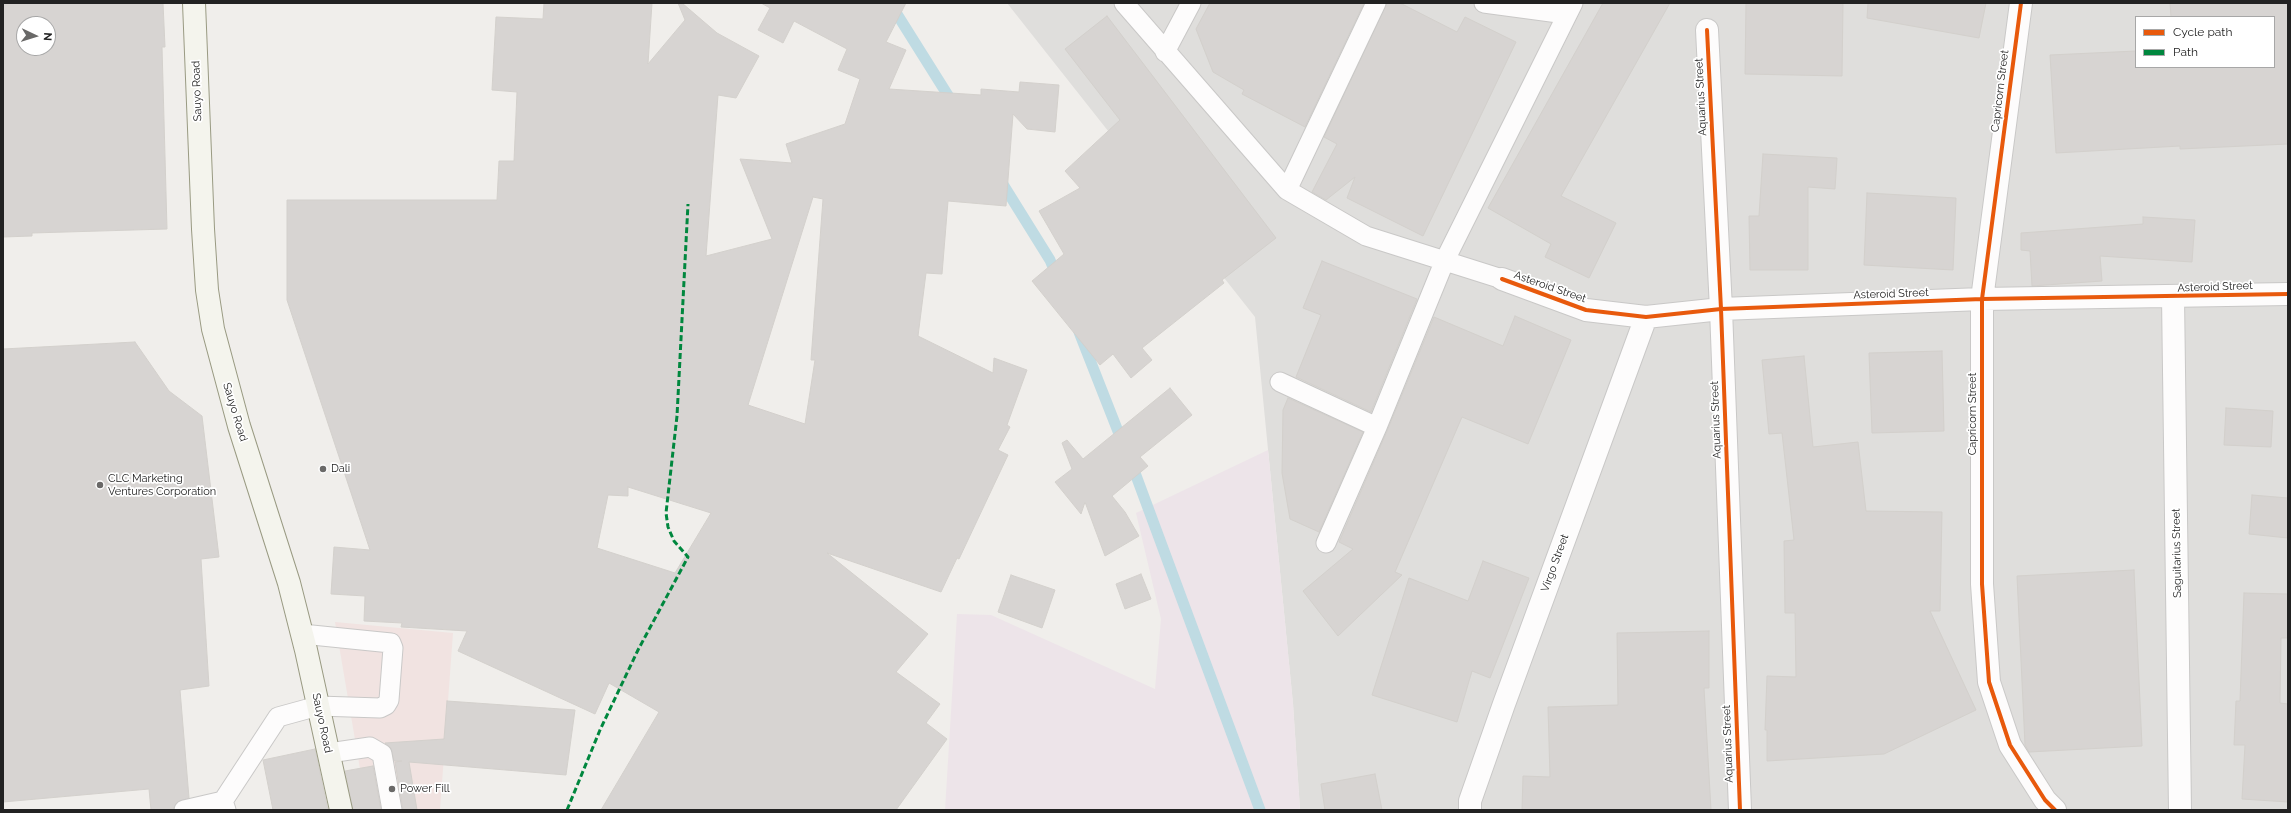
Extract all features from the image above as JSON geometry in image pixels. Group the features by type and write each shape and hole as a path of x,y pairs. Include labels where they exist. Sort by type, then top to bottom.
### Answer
{"main road":[{"name":"Sauyo Road","path":"194,3 202,229 207,290 213,329 223,373 289,583 302,634 341,810"}],"street":[{"name":"Capricorn Street","path":"2021,3 1982,299 1982,584 1988,682 2010,745 2045,800 2055,810"},
{"name":"Aquarius Street","path":"1707,30 1721,309 1740,810"},
{"name":"Asteroid Street","path":"1502,279 1586,310 1646,317 1721,309 1982,299 2288,294"},
{"name":"Saguitarius Street","path":"2173,297 2180,810"},
{"name":"Virgo Street","path":"1470,810 1470,801 1501,711 1646,317"}],"lane":[{"path":"1124,3 1165,52 1287,190 1366,236 1502,279"},
{"path":"1165,52 1191,3"},
{"path":"1287,190 1376,3"},
{"path":"1326,543 1445,260 1569,9 1484,3"},
{"path":"1280,382 1376,427"},
{"path":"184,810 224,806 278,717 318,706 380,708 386,705 389,700 393,648 391,644 385,641 302,634"},
{"path":"329,753 370,747 382,754 392,810"}],"shaded area":[{"path":"1007,3 2288,3 2288,810 1300,810 1293,704 1255,317"},
{"path":"1268,450 1293,704 1300,810 945,810 957,614 991,615 1155,689 1161,619 1136,513"},
{"path":"335,622 453,633 440,810 367,810"}],"building":[{"path":"3,3 163,3 165,47 162,47 167,229 32,233 32,236 3,237"},
{"path":"544,3 652,3 648,64 685,20 678,3 682,3 717,33 759,56 736,98 718,95 706,256 772,239 740,159 792,163 786,144 845,124 860,79 838,70 847,49 794,21 783,43 758,30 770,8 761,3 906,3 886,42 906,50 889,89 981,95 981,89 1019,92 1020,82 1059,85 1055,132 1027,129 1013,114 1006,206 948,201 942,274 926,273 918,336 993,373 994,358 1027,370 1007,425 1010,427 998,450 1008,455 959,559 957,558 941,592 827,553 928,634 896,672 940,704 926,723 947,739 896,810 601,810 659,712 609,683 595,714 458,651 467,631 401,627 402,623 364,621 365,596 331,594 334,547 370,550 287,300 287,200 497,200 499,161 514,161 517,92 492,90 496,17 543,19","holes":["813,197 823,199 811,360 815,360 805,424 748,405","628,487 711,513 675,573 597,548 608,495 628,496"]},
{"path":"1210,3 1364,3 1305,127 1242,94 1244,90 1213,72 1196,29"},
{"path":"1387,3 1400,3 1457,32 1465,17 1516,42 1423,236 1347,198 1355,177 1326,200 1312,192 1337,144 1324,137"},
{"path":"1603,3 1670,3 1561,196 1616,223 1589,278 1545,257 1551,244 1488,208"},
{"path":"1746,3 1843,3 1842,76 1745,74"},
{"path":"1868,3 1986,3 1979,38 1867,18"},
{"path":"2170,3 2288,3 2288,144 2180,149 2180,146 2056,153 2050,55 2135,51 2135,68 2275,68 2275,16 2171,16"},
{"path":"1107,16 1276,238 1222,280 1224,283 1142,348 1152,360 1131,378 1113,354 1100,365 1032,281 1064,254 1039,211 1080,188 1065,171 1120,120 1065,49"},
{"path":"1763,154 1837,158 1835,189 1808,187 1808,270 1750,270 1749,216 1759,216"},
{"path":"1867,193 1956,198 1953,270 1864,265"},
{"path":"2143,217 2195,220 2192,262 2100,256 2102,281 2032,286 2030,251 2021,250 2021,233 2143,224"},
{"path":"1322,261 1417,299 1371,412 1296,377 1321,315 1303,308"},
{"path":"1515,316 1571,340 1528,444 1462,417 1395,572 1402,575 1338,636 1303,591 1353,549 1339,542 1434,317 1503,346"},
{"path":"135,342 169,391 202,416 219,557 201,559 209,686 180,690 189,798 177,802 173,810 151,810 149,789 3,802 3,349"},
{"path":"1942,351 1944,431 1872,433 1869,353"},
{"path":"1804,356 1813,447 1858,442 1866,511 1942,512 1940,611 1930,611 1976,710 1884,754 1767,761 1767,730 1765,730 1767,676 1796,677 1795,613 1785,613 1784,541 1794,540 1782,433 1769,434 1762,360"},
{"path":"1170,388 1192,415 1140,457 1148,466 1112,496 1125,512 1139,536 1105,556 1085,502 1081,514 1055,482 1072,469 1062,443 1067,440 1083,459"},
{"path":"1288,398 1363,432 1319,532 1290,519 1282,473 1283,410"},
{"path":"2226,408 2273,411 2271,447 2224,445"},
{"path":"2252,495 2288,498 2288,538 2249,534"},
{"path":"1483,561 1529,578 1490,678 1472,671 1457,722 1372,695 1409,578 1468,601"},
{"path":"2134,570 2142,746 2029,752 2025,745 2017,576"},
{"path":"1141,574 1151,599 1125,609 1116,584"},
{"path":"1011,575 1055,590 1042,628 998,612"},
{"path":"2244,593 2288,594 2288,638 2281,638 2280,703 2288,704 2288,802 2242,799 2245,745 2234,745 2236,701 2240,701"},
{"path":"1709,631 1709,688 1704,688 1711,810 1522,810 1523,776 1550,777 1548,707 1618,705 1617,633"},
{"path":"447,701 575,710 566,775 409,762 417,810 403,810 395,762 402,761 394,761 391,748 385,743 444,739"},
{"path":"315,749 328,810 273,810 263,760"},
{"path":"373,766 381,810 353,810 345,771"},
{"path":"1375,774 1382,810 1325,810 1321,784"}],"waterway":[{"path":"890,3 954,105"},
{"path":"999,178 1050,260 1057,277"},
{"path":"1079,332 1123,444"},
{"path":"1131,462 1260,810"}],"marked path":[{"path":"567,810 600,730 638,650 688,557 674,541 668,527 666,513 677,416 688,204"}],"cycle path":[{"path":"2021,3 1982,299 1982,584 1989,682 2010,745 2045,800 2055,810"},
{"path":"1707,30 1721,309 1740,810"},
{"path":"1502,279 1586,310 1646,317 1721,309 1982,299 2288,294"}],"place":[{"name":"Dali","path":"323,469"},
{"name":"CLC Marketing Ventures Corporation","path":"100,485"},
{"name":"Power Fill","path":"392,789"}]}
